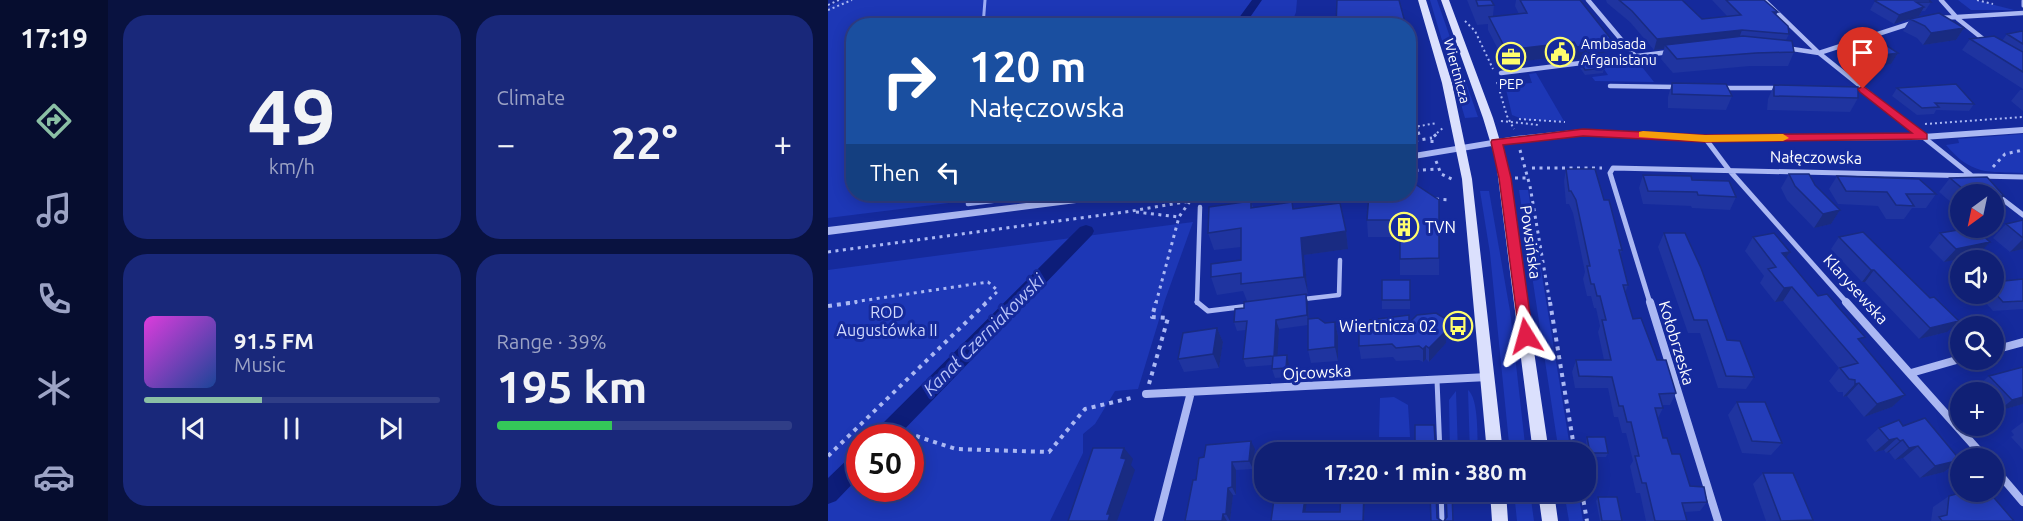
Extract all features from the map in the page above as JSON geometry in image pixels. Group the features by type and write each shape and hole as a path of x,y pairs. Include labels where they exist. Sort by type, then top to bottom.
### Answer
{"main road":[{"name":"Wiertnicza","path":"1422,0 1447,83 1462,149"},
{"name":"Wiertnicza","path":"1445,0 1496,142"},
{"name":"Powsińska","path":"1496,142 1505,178 1540,442"},
{"path":"1462,149 1494,442"},
{"path":"1499,502 1500,521"},
{"path":"1547,502 1550,521"}],"street":[{"path":"1588,0 1635,56"},
{"path":"1764,0 1819,53 1981,182"},
{"path":"1941,0 1992,46"},
{"path":"1929,19 2023,13"},
{"path":"1777,47 1819,53 1919,21"},
{"path":"1501,73 1681,51"},
{"path":"1610,86 1688,87"},
{"path":"1711,87 1781,88"},
{"path":"1852,89 1863,89"},
{"name":"Nałęczowska","path":"1416,157 1496,142 1583,132 1705,138 1923,137 2023,130"},
{"name":"Klarysewska","path":"1705,138 1729,170 1976,448"},
{"name":"Nałęczowska","path":"1611,170 1729,170 2023,177"},
{"name":"Kołobrzeska","path":"1611,170 1718,521"},
{"path":"2004,200 2023,215"},
{"path":"828,231 1067,201"},
{"path":"2004,347 2023,342"},
{"path":"1911,373 1950,362"},
{"name":"Ojcowska","path":"1146,394 1488,377"},
{"path":"1158,521 1191,392"},
{"path":"2004,480 2023,502"}],"lane":[{"path":"2023,1 2023,6"},
{"path":"1200,207 1197,304 1208,311 1252,305"},
{"path":"1296,300 1339,295 1340,260"},
{"path":"1437,380 1440,442"},
{"path":"1441,502 1442,521"}],"path":[{"path":"828,5 839,0"},
{"path":"828,10 852,0"},
{"path":"1465,21 1475,32 1491,62 1514,128"},
{"path":"1500,122 1510,121"},
{"path":"1420,137 1417,127 1437,123"},
{"path":"1937,123 1950,135"},
{"path":"1416,141 1432,138 1441,129 1448,127"},
{"path":"1432,138 1432,144"},
{"path":"1520,150 1528,178 1573,442"},
{"path":"1992,169 2002,154 2023,150"},
{"path":"1416,170 1437,167 1446,178 1456,180"},
{"path":"1532,168 1611,170"},
{"path":"1515,178 1528,178"},
{"path":"1431,196 1437,201 1450,200"},
{"path":"828,252 1132,211 1190,201 1179,217 1152,317 1168,318 1146,394 1085,409 1049,452 956,449 924,439"},
{"path":"1132,211 1179,217"},
{"path":"828,306 988,282 998,291 828,456"},
{"path":"1584,502 1587,521"}],"green space":[{"path":"843,0 1297,0 1294,18 846,18 846,201 965,201 828,218 828,7"},
{"path":"1430,0 1437,0 1478,117 1465,118"},
{"path":"1958,0 1975,0 2014,10 1971,10"},
{"path":"1638,62 1654,82 1595,81 1592,77 1608,75 1602,66"},
{"path":"1536,73 1564,121 1525,120 1512,115 1505,85 1532,83 1529,74"},
{"path":"2023,134 2023,173 1990,172 1972,167 1955,155 1946,145 1959,143 1958,139"},
{"path":"1519,190 1528,190 1569,442 1557,442"},
{"path":"1480,191 1489,191 1510,311 1525,442 1509,442 1490,253"},
{"name":"ROD Augustówka II","path":"1193,222 1165,300 1138,389 1115,391 1095,424 1083,434 1083,453 1050,521 828,521 828,270"},
{"path":"1468,390 1472,395 1476,410 1478,442 1470,442"},
{"path":"1456,391 1458,442 1450,442 1449,400"},
{"path":"1394,397 1408,405 1410,437 1379,437 1380,398"},
{"path":"1515,502 1531,502 1534,521 1517,521"},
{"path":"1566,502 1580,502 1583,521 1569,521"}],"building":[{"path":"1337,0 1399,0 1404,18 1336,18"},
{"path":"1476,0 1491,0 1494,5 1478,6"},
{"path":"1520,0 1580,0 1611,39 1596,41 1598,44 1577,47 1574,42 1506,50 1489,17 1527,13"},
{"path":"1619,0 1682,0 1702,19 1741,15 1726,0 1764,0 1778,12 1773,12 1788,26 1789,34 1742,30 1657,39"},
{"path":"1929,0 1931,2 1916,2 1924,7 1899,15 1875,1"},
{"path":"1939,13 1964,28 1931,33 1925,26 1910,19"},
{"path":"2022,31 2023,44 2007,34"},
{"path":"1743,36 1792,41 1794,52 1677,59 1665,45"},
{"path":"1994,36 2023,52 2023,72 1970,39"},
{"path":"1881,42 1898,53 1870,57 1854,47"},
{"path":"1600,61 1604,68 1585,70 1581,63"},
{"path":"1672,83 1726,84 1732,96 1672,94"},
{"path":"1956,84 1974,104 1935,103 1939,107 1922,108 1897,88"},
{"path":"1774,85 1858,87 1858,98 1774,96"},
{"path":"1566,169 1595,169 1604,200 1609,200 1622,250 1619,250 1628,285 1623,285 1633,319 1641,318 1657,360 1666,360 1676,393 1659,394 1663,408 1655,408 1663,438 1667,438 1672,454 1680,454 1690,486 1704,487 1707,502 1682,503 1687,521 1655,521 1646,483 1642,483 1635,456 1639,456 1631,422 1627,422 1623,406 1619,406 1612,377 1579,376 1576,360 1611,360 1602,320 1606,320 1600,296 1597,296 1594,284 1591,284 1587,266 1590,266 1576,200 1569,191"},
{"path":"1789,174 1809,174 1815,185 1840,210 1823,214 1795,186"},
{"path":"1643,175 1691,176 1692,180 1729,181 1736,197 1698,195 1697,192 1648,191"},
{"path":"1837,176 1919,179 1936,194 1906,194 1914,206 1896,205 1887,192 1846,191"},
{"path":"1987,177 1993,184 1957,184 1950,178"},
{"path":"1416,185 1439,200 1439,258 1400,259 1400,220 1367,220 1368,201 1416,201"},
{"path":"1251,201 1251,208 1292,202 1293,209 1340,203 1346,231 1301,238 1304,277 1241,284 1241,273 1211,277 1211,264 1241,260 1241,228 1208,233 1209,207"},
{"path":"2023,220 2023,238 2006,224"},
{"path":"1950,231 1950,238 1985,238 1990,242 1956,249 1940,233"},
{"path":"1863,232 1930,298 1934,297 1954,316 1950,316 1950,323 1930,328 1839,237"},
{"path":"1664,233 1685,233 1701,268 1727,340 1740,341 1754,377 1726,376 1707,320 1694,320"},
{"path":"1774,233 1790,252 1782,253 1818,296 1827,294 1865,337 1858,339 1905,395 1877,404 1859,383 1855,384 1855,380 1849,379 1840,368 1858,363 1792,287 1784,288 1768,269 1776,267 1753,237"},
{"path":"2023,279 2023,301 2004,302 2004,281"},
{"path":"1382,280 1410,280 1410,300 1382,300"},
{"path":"1306,294 1307,315 1276,320 1274,356 1287,355 1286,368 1272,369 1273,356 1243,359 1247,321 1234,322 1235,309 1244,308 1244,302"},
{"path":"1436,313 1446,319 1447,330 1429,348 1426,346 1423,349 1419,346 1396,348 1392,344 1359,346 1359,325 1370,324 1370,320 1409,315 1409,323 1417,315"},
{"path":"1318,318 1325,323 1335,322 1335,347 1308,350 1308,319"},
{"path":"1217,328 1213,354 1178,359 1183,333"},
{"path":"2023,367 2023,397 2012,400 2004,392 2004,382 1995,382 1989,376"},
{"path":"1737,402 1765,402 1782,443 1752,441"},
{"path":"1925,418 1950,448 1950,462 1935,466 1918,446 1909,448 1903,440 1900,441 1897,438 1889,440 1879,428 1899,420 1903,426"},
{"path":"1415,425 1434,425 1435,442 1415,442"},
{"path":"1587,437 1605,437 1608,453 1596,453 1596,442 1588,442"},
{"path":"1251,441 1249,461 1232,462 1232,487 1228,488 1226,514 1223,514 1222,521 1185,521 1193,480 1196,480 1199,458 1204,457 1206,445"},
{"path":"1093,448 1124,448 1121,458 1126,459 1107,514 1110,514 1108,521 1068,521"},
{"path":"1763,473 1793,473 1813,520 1781,521"},
{"path":"1949,496 1950,502 1998,502 2014,521 1942,521 1939,517 1947,515"},
{"path":"1598,497 1617,497 1622,521 1602,521"},
{"path":"1274,502 1304,502 1303,512 1340,512 1341,502 1364,502 1363,521 1271,521"},
{"path":"1430,502 1436,502 1437,518 1442,521 1431,521"},
{"path":"1446,502 1452,502 1453,521 1444,521 1447,517"}],"waterway":[{"path":"984,18 985,0"},
{"name":"Kanał Czerniakowski","path":"1244,18 1257,0"},
{"path":"968,201 968,204 992,201"},
{"name":"Kanał Czerniakowski","path":"896,424 1086,231"},
{"name":"Kanał Czerniakowski","path":"828,493 846,475"}],"slow traffic":[{"path":"1643,135 1783,138"}],"place":[{"name":"Ambasada Afganistanu","path":"1560,52"},
{"name":"PEP","path":"1511,57"},
{"name":"TVN","path":"1404,227"},
{"name":"Wiertnicza 02","path":"1458,326"}],"route":[{"path":"1526,336 1505,178 1496,142 1583,132 1705,138 1923,137 1863,89"}]}
